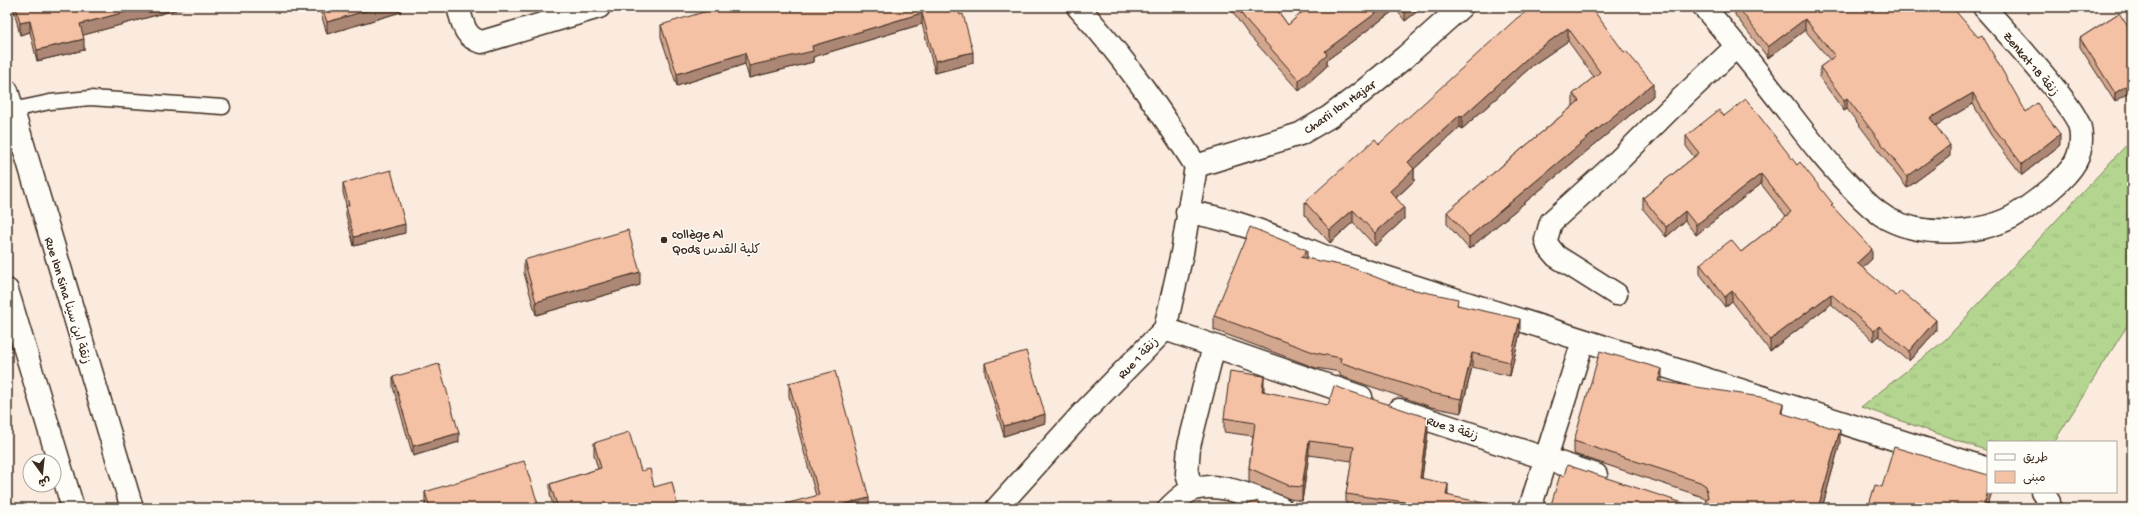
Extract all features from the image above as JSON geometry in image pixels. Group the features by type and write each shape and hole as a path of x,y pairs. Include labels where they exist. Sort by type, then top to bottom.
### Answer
{"street":[{"path":"458,7 466,34 474,40 482,42 599,7"},
{"name":"Charii Ibn Hajar","path":"1196,166 1300,134 1329,117 1405,57 1461,7"},
{"name":"Zenkat 18 زنقة","path":"1704,7 1737,46 1828,164 1871,208 1897,223 1925,229 1966,230 2011,217 2034,203 2062,180 2078,160 2082,139 2080,125 2064,101 1984,7"},
{"path":"1091,11 1123,60 1156,104 1196,166"},
{"path":"1616,294 1556,256 1548,246 1546,240 1551,222 1614,165 1668,111 1737,46"},
{"name":"Rue Ibn Sina زنقة ابن سينا","path":"9,104 132,508"},
{"name":"Rue 1 زنقة","path":"997,508 1080,416 1165,329 1182,253 1187,212 1196,166"},
{"path":"1187,212 1206,214 1252,229 1341,263 1987,469"},
{"path":"7,290 73,508"},
{"name":"Rue 3 زنقة","path":"1165,329 1614,481"},
{"path":"1530,508 1563,400 1583,341"},
{"path":"1192,489 1188,473 1189,446 1214,346"},
{"path":"1169,508 1192,489 1208,487 1252,496 1281,508"},
{"path":"2043,493 2049,502 2049,508"}],"lane":[{"path":"9,104 90,98 223,107"}],"green space":[{"path":"2132,139 2132,318 2055,441 1987,441 1987,451 1861,407 1945,340"}],"building":[{"path":"16,7 144,7 80,24 84,39 37,50 30,21 20,23"},
{"path":"322,7 379,7 327,22"},
{"path":"720,7 957,7 960,15 963,14 973,52 935,61 922,13 812,46 813,51 749,66 745,53 677,74 661,25"},
{"path":"1237,7 1275,7 1288,25 1308,7 1384,7 1325,51 1327,55 1299,80 1248,23"},
{"path":"1533,7 1591,7 1624,52 1626,51 1653,83 1469,237 1447,212 1579,101 1573,94 1600,72 1568,28 1533,53 1462,117 1460,115 1408,162 1414,169 1390,191 1404,207 1375,233 1353,210 1330,230 1305,202 1375,139 1379,144 1517,18"},
{"path":"1738,7 1952,7 1978,37 1982,35 2026,112 2037,103 2060,134 2022,164 1991,124 1973,93 1930,118 1950,145 1907,177 1847,98 1844,100 1820,67 1835,56 1805,19 1768,47"},
{"path":"2119,13 2132,33 2132,82 2115,93 2080,38"},
{"path":"1746,99 1797,165 1800,162 1833,204 1831,205 1872,249 1857,263 1896,296 1901,291 1936,320 1909,351 1879,326 1874,331 1831,294 1770,340 1732,291 1725,297 1700,264 1731,240 1741,252 1791,212 1761,174 1696,225 1685,211 1666,227 1643,198 1699,153 1686,136 1719,110 1724,116"},
{"path":"391,170 405,224 354,237 346,206 349,205 343,183"},
{"path":"1250,227 1307,250 1300,257 1350,267 1401,287 1458,299 1457,305 1520,319 1510,362 1472,353 1461,399 1431,393 1340,362 1341,358 1316,353 1214,316"},
{"path":"628,230 640,272 536,302 524,260"},
{"path":"1026,351 1045,414 1004,426 985,363"},
{"path":"1600,351 1662,369 1658,381 1767,398 1783,403 1781,413 1840,430 1818,508 1550,508 1560,475 1564,476 1567,465 1692,506 1698,507 1704,504 1708,498 1706,486 1700,482 1574,441"},
{"path":"439,364 459,433 413,446 393,377"},
{"path":"835,371 869,498 844,504 845,508 770,508 819,495 789,383"},
{"path":"1230,371 1264,376 1262,391 1328,405 1334,386 1428,418 1420,478 1448,484 1446,495 1497,506 1497,508 1388,508 1405,502 1346,494 1354,447 1309,441 1302,487 1290,486 1249,468 1255,423 1224,418"},
{"path":"629,432 641,471 650,469 654,487 672,482 678,508 634,508 634,506 629,508 558,508 550,484 601,468 594,443"},
{"path":"1894,447 1987,475 1987,493 1983,508 1868,508 1875,485 1882,487"},
{"path":"524,461 538,504 526,508 430,508 425,492"},
{"path":"1258,501 1260,508 1236,508"}],"place":[{"name":"collège Al Qods كلية القدس","path":"664,240"}]}
